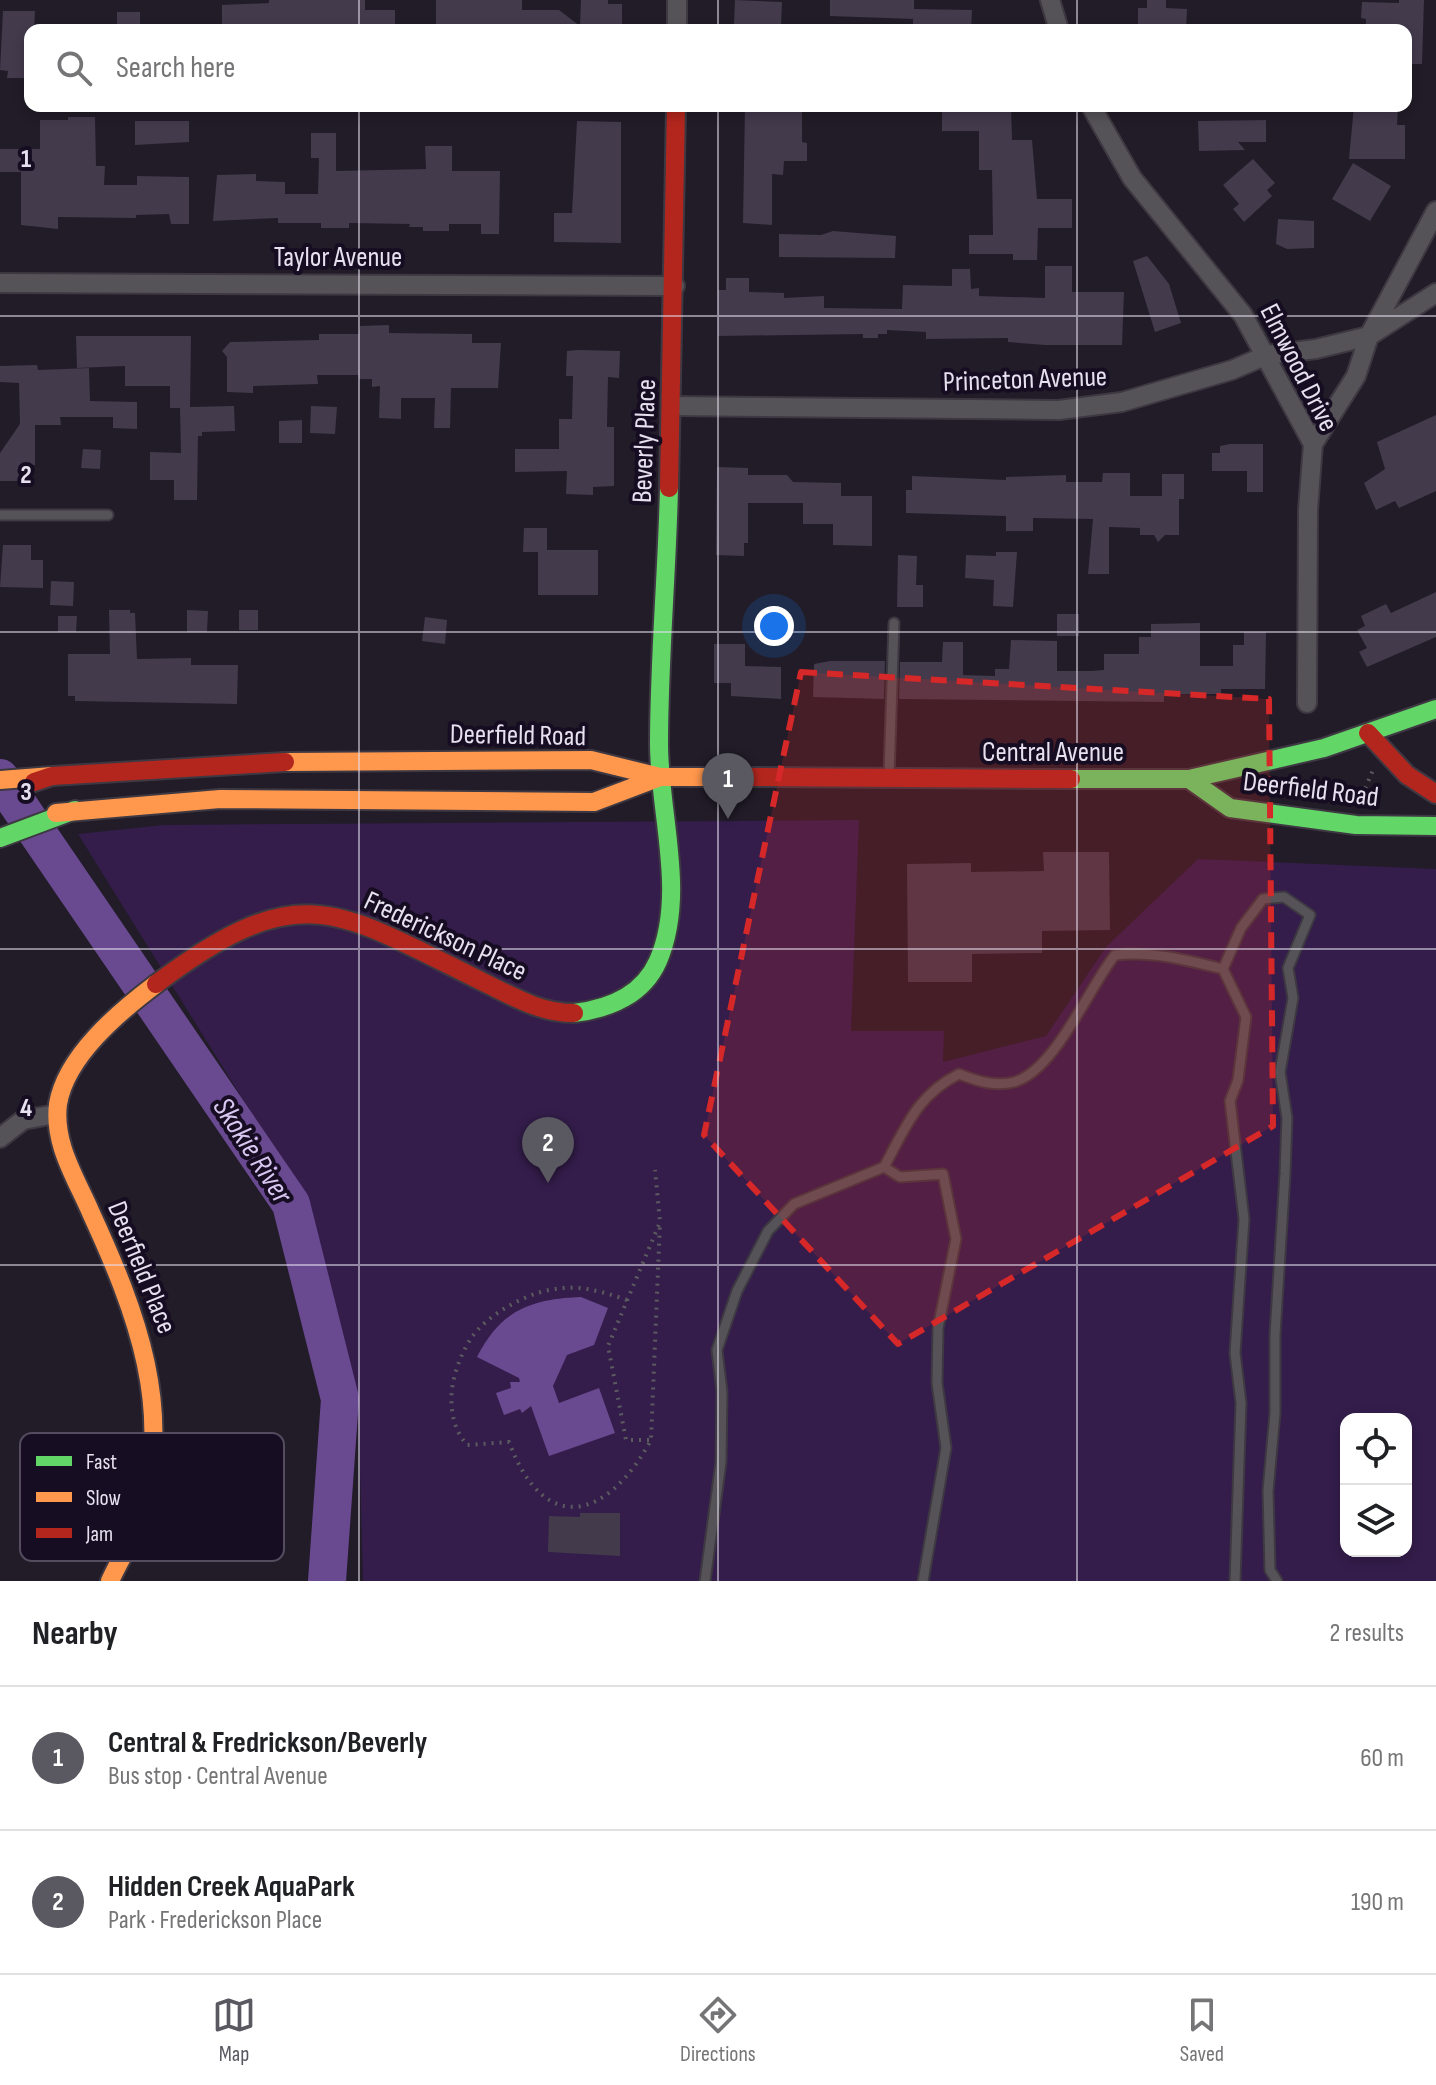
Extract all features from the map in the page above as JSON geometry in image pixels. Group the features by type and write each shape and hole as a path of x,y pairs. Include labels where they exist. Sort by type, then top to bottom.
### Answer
{"main road":[{"name":"Beverly Place","path":"660,777 673,406 676,112"},
{"name":"Central Avenue","path":"660,777 1189,779 1368,733 1436,709"},
{"name":"Deerfield Road","path":"1368,733 1396,766 1419,786 1436,794"},
{"name":"Deerfield Road","path":"0,793 52,776 248,762 591,760 660,777"},
{"path":"0,780 52,776"},
{"path":"5,830 75,810 220,799 594,802 660,777"},
{"name":"Frederickson Place","path":"56,1114 63,1086 113,1022 192,956 236,931 267,919 304,913 345,918 380,931 543,1011 585,1014 610,1006 638,988 656,966 666,939 672,909 660,777"},
{"name":"Deerfield Road","path":"1189,779 1230,808 1356,825 1436,826"},
{"name":"Deerfield Place","path":"56,1114 61,1147 139,1321 150,1361 156,1410 154,1433"},
{"name":"Deerfield Place","path":"110,1581 121,1561"}],"street":[{"path":"677,0 677,24"},
{"path":"1050,0 1057,24"},
{"name":"Elmwood Drive","path":"1094,112 1132,178 1228,295 1267,355 1313,444 1308,510 1307,703"},
{"path":"1313,444 1356,376 1369,336 1436,211"},
{"name":"Taylor Avenue","path":"0,283 675,286"},
{"name":"Princeton Avenue","path":"673,406 1059,410 1122,402 1232,370 1267,355 1316,349 1369,336 1436,293"},
{"path":"0,1138 23,1120 56,1114"}],"lane":[{"path":"0,515 108,515"},
{"path":"889,779 894,623"},
{"path":"1235,1581 1241,1403 1235,1353 1244,1219 1230,1101 1238,1080 1246,1017 1223,969 1241,928 1263,899 1284,897 1310,915 1288,968 1293,998 1280,1072 1287,1118 1276,1320 1275,1413 1268,1491 1270,1570 1277,1581"},
{"path":"705,1581 721,1462 722,1392 717,1350 737,1291 768,1231 794,1204 884,1167 917,1105 937,1085 959,1074 984,1083 1018,1081 1036,1069 1057,1046 1115,955 1133,953 1181,958 1223,969"},
{"path":"884,1167 900,1177 943,1174 956,1239 938,1328 937,1383 946,1448 923,1581"}],"path":[{"path":"1357,810 1376,766"},
{"path":"627,1300 582,1287 550,1289 525,1297 473,1335 458,1365 450,1396 457,1434 467,1445 509,1442 532,1488 546,1501 562,1506 583,1506 603,1498 635,1470 651,1440 660,1222 655,1170"},
{"path":"651,1440 626,1440 608,1346 660,1222"}],"highlighted area":[{"path":"801,672 1269,699 1273,1126 898,1344 704,1135"}],"shaded area":[{"path":"859,820 851,1031 944,1031 943,1062 1046,1036 1106,947 1198,859 1436,869 1436,1581 363,1581 358,1398 306,1201 78,834 164,825"},
{"path":"581,1297 608,1308 594,1345 567,1355 553,1386 559,1403 599,1388 615,1433 549,1456 531,1406 522,1413 520,1409 504,1415 496,1393 511,1388 510,1382 520,1382 519,1378 477,1357 496,1328 519,1310 532,1304"}],"building":[{"path":"269,0 365,0 365,10 395,10 395,24 222,24 222,5 269,3"},
{"path":"436,0 522,0 522,10 559,10 577,24 436,24"},
{"path":"581,0 608,0 608,4 622,4 622,24 580,24"},
{"path":"735,0 782,2 781,24 734,24"},
{"path":"830,0 914,0 914,9 972,10 971,24 913,24 913,19 830,16"},
{"path":"1147,0 1166,0 1166,8 1187,9 1186,24 1138,24 1138,8 1147,8"},
{"path":"1399,0 1424,0 1422,64 1412,64 1412,24 1366,24 1366,19 1361,18 1362,2 1399,3"},
{"path":"3,11 35,11 34,24 24,24 24,78 7,78 8,71 0,70"},
{"path":"117,12 140,12 140,24 117,24"},
{"path":"745,112 802,112 802,142 807,143 807,161 784,161 783,175 772,174 772,225 743,223"},
{"path":"942,112 1011,112 1012,140 1032,140 1037,199 1072,199 1072,228 1038,228 1037,260 1013,260 1013,254 969,254 969,235 993,235 992,170 979,170 979,131 942,131"},
{"path":"1353,112 1398,112 1397,125 1405,125 1405,159 1349,159"},
{"path":"68,117 95,117 96,166 105,166 104,185 137,185 137,176 189,177 189,224 171,224 169,214 136,215 136,218 58,217 58,229 21,225 21,172 0,172 0,149 40,149 40,120 68,120"},
{"path":"1266,120 1266,142 1238,142 1245,150 1199,151 1198,121"},
{"path":"135,121 189,121 189,142 135,145"},
{"path":"577,121 621,122 621,243 554,242 554,213 572,213"},
{"path":"311,133 336,133 336,171 426,169 425,146 452,146 452,171 500,171 499,234 481,234 481,224 449,224 449,231 423,231 423,227 409,227 410,224 349,223 349,228 321,228 321,223 278,223 278,218 213,221 217,175 256,174 256,181 285,182 285,194 318,194 319,158 311,158"},
{"path":"1253,159 1275,183 1267,190 1272,196 1244,222 1233,209 1239,204 1223,185"},
{"path":"1353,163 1391,186 1370,221 1332,199"},
{"path":"1278,219 1314,221 1314,248 1287,249 1276,244"},
{"path":"833,231 896,236 895,258 779,257 779,234 821,235"},
{"path":"1147,256 1169,284 1181,323 1155,332 1133,261"},
{"path":"1045,266 1072,266 1072,292 1124,292 1122,345 1045,345 1008,342 1008,338 926,339 926,332 887,330 887,334 878,334 878,338 863,338 863,334 718,336 718,290 726,290 726,278 749,278 749,292 784,293 784,298 824,296 824,308 902,309 903,285 952,286 952,269 970,269 971,289 979,288 979,296 1045,298"},
{"path":"389,325 389,333 472,334 472,343 501,343 498,388 451,388 450,428 434,428 435,398 401,398 401,419 379,418 380,386 372,387 372,379 359,379 359,375 317,375 318,384 253,386 253,393 227,392 227,357 222,351 230,342 319,340 319,334 359,334 360,326"},
{"path":"76,336 191,336 190,407 234,406 235,431 202,432 202,436 198,436 197,500 174,500 174,480 150,480 150,452 181,453 180,408 170,408 170,386 125,386 125,366 77,368"},
{"path":"567,351 620,351 619,378 608,377 607,427 614,427 614,486 593,487 593,495 566,494 567,471 515,472 515,449 559,449 559,419 572,419 573,376 566,376"},
{"path":"37,365 38,370 89,368 90,401 137,402 137,429 113,428 113,417 60,417 61,425 35,425 35,465 19,465 19,481 0,481 0,453 20,424 19,383 0,382 0,366"},
{"path":"311,406 337,407 335,434 310,433"},
{"path":"1436,415 1436,491 1399,508 1395,501 1376,510 1364,483 1385,469 1377,442"},
{"path":"302,420 302,443 279,443 279,421"},
{"path":"1263,444 1263,492 1247,492 1247,471 1212,471 1212,453 1220,453 1220,446"},
{"path":"83,449 101,450 100,469 81,468"},
{"path":"717,467 748,468 748,475 787,475 793,482 841,483 841,496 872,496 872,546 833,545 833,524 803,524 803,503 748,503 748,543 744,543 744,556 716,555"},
{"path":"1103,473 1130,473 1130,496 1162,496 1162,474 1184,474 1184,499 1179,499 1179,535 1165,535 1158,542 1154,535 1140,535 1140,528 1109,527 1109,574 1088,574 1093,519 1033,518 1033,531 1006,531 1006,516 906,513 906,490 912,490 912,476 1006,480 1006,477 1066,475 1066,482 1102,482"},
{"path":"524,528 547,528 547,550 598,550 598,595 538,595 538,552 523,552"},
{"path":"3,545 31,545 31,560 43,560 43,588 0,587"},
{"path":"996,552 1017,552 1013,607 993,606 994,580 965,578 966,555 996,556"},
{"path":"898,555 917,556 916,585 923,585 923,607 897,607"},
{"path":"51,581 74,582 73,606 50,605"},
{"path":"1436,592 1436,637 1367,667 1359,652 1367,648 1357,630 1365,626 1361,616 1386,604 1391,613"},
{"path":"109,610 130,610 130,613 135,613 137,659 191,658 191,665 238,665 237,704 75,701 75,696 68,696 68,654 110,654"},
{"path":"187,610 208,611 207,632 187,632"},
{"path":"239,610 258,610 258,630 239,630"},
{"path":"1057,614 1079,614 1079,636 1057,636"},
{"path":"58,616 77,616 76,632 58,632"},
{"path":"425,617 447,620 445,644 422,641"},
{"path":"1200,623 1200,666 1233,666 1233,645 1244,645 1244,632 1266,632 1265,689 1221,689 1221,694 1174,694 1164,696 1164,702 899,699 900,662 942,662 943,642 963,642 963,675 995,676 995,669 1009,669 1011,640 1057,641 1057,671 1091,671 1104,670 1104,654 1139,654 1139,637 1151,637 1151,624"},
{"path":"714,644 745,644 745,666 781,667 781,699 731,696 731,683 714,683"},
{"path":"885,661 884,699 813,697 814,664"},
{"path":"1043,852 1109,852 1110,930 1042,931 1042,953 972,954 972,982 908,982 907,864 971,863 971,872 1044,871"},
{"path":"580,1513 620,1513 620,1556 548,1552 549,1516 580,1517"}],"waterway":[{"name":"Skokie River","path":"0,778 291,1204 340,1399 327,1581"}],"traffic: fast":[{"path":"574,1013 612,1004 634,991 652,973 666,935 671,881 659,744 669,488"},
{"path":"1071,779 1189,779 1324,748 1436,709"},
{"path":"1189,779 1230,808 1356,825 1436,826"},
{"path":"0,838 75,810"}],"traffic: slow":[{"path":"285,762 591,760 660,777 750,777"},
{"path":"0,780 52,776"},
{"path":"56,813 220,799 594,802 660,777"},
{"path":"153,1433 146,1363 136,1325 108,1250 62,1147 57,1119 63,1086 83,1052 126,1008 156,984"},
{"path":"110,1581 120,1561"}],"traffic: jam":[{"path":"669,488 676,112"},
{"path":"1368,733 1407,775 1436,794"},
{"path":"34,782 52,776 285,762"},
{"path":"750,777 1071,779"},
{"path":"156,984 247,927 284,916 318,915 353,922 390,936 527,1003 574,1013"}],"place":[{"name":"Central & Fredrickson/Beverly","path":"728,819"},
{"name":"Hidden Creek AquaPark","path":"548,1183"}]}
